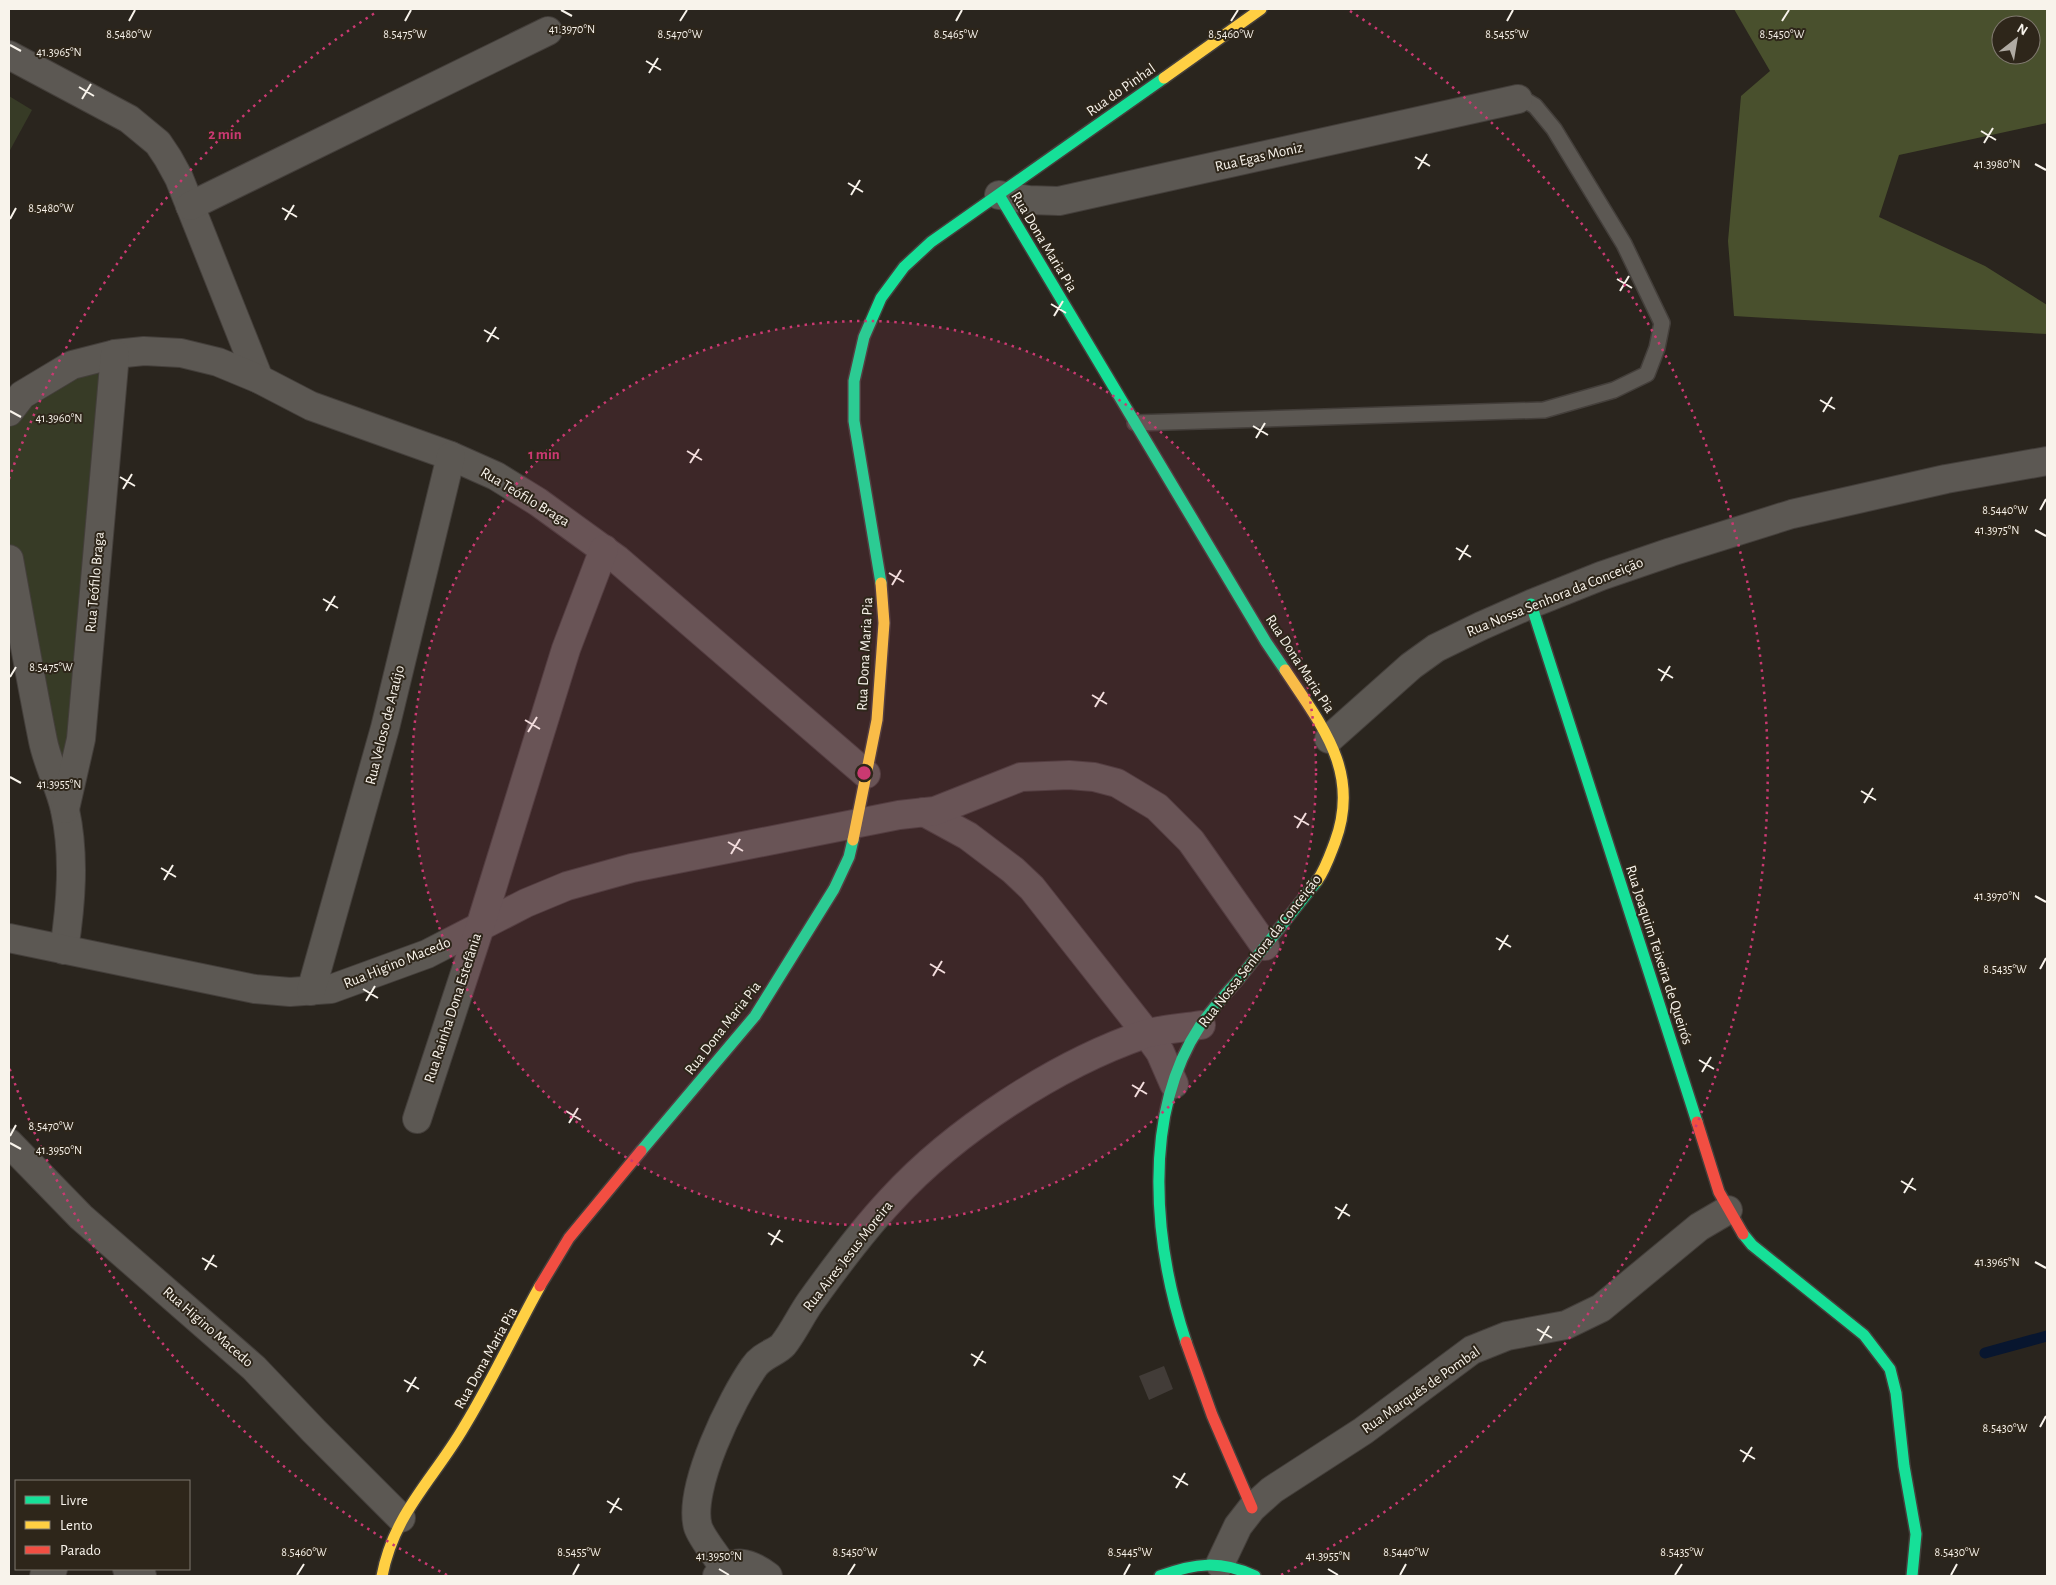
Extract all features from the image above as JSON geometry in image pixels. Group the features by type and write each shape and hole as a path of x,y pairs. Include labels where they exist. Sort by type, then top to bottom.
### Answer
{"street":[{"name":"Rua do Pinhal","path":"999,195 1261,9"},
{"path":"190,206 548,31"},
{"path":"9,55 129,119 145,130 168,158 190,206 259,379"},
{"name":"Rua Egas Moniz","path":"999,195 1059,202 1518,99"},
{"name":"Rua Dona Maria Pia","path":"382,1576 388,1549 401,1518 463,1431 495,1375 554,1261 574,1231 740,1035 770,995 834,889 849,856 877,720 884,623 883,592 854,420 854,381 864,337 881,298 904,267 930,242 999,195 1275,656 1329,739"},
{"name":"Rua Teófilo Braga","path":"9,412 22,395 72,364 115,354 144,351 180,353 218,362 259,379 310,406 451,456 496,476 538,502 604,549 866,774"},
{"name":"Rua Teófilo Braga","path":"65,808 81,739 115,354"},
{"name":"Rua Veloso de Araújo","path":"311,991 383,738 451,456"},
{"name":"Rua Nossa Senhora da Conceição","path":"1252,1508 1202,1391 1182,1332 1168,1282 1160,1235 1157,1191 1159,1148 1174,1084 1188,1046 1201,1025 1319,879 1330,855 1345,807 1340,766 1329,739 1411,666 1436,648 1531,604 1671,552 1792,514 1946,479 2047,461"},
{"path":"480,927 566,649 604,549"},
{"name":"Rua Teófilo Braga","path":"9,559 44,744 65,808 71,873 69,915 64,950"},
{"name":"Rua Joaquim Teixeira de Queirós","path":"1531,604 1719,1192 1728,1210 1752,1245 1864,1336 1890,1369 1896,1393 1901,1439 1916,1534 1912,1576"},
{"name":"Rua Rainha Dona Estefânia","path":"417,1119 480,927 526,902 567,886 632,868 899,815 944,808 1021,777 1069,775 1094,778 1117,784 1157,807 1186,835 1265,946"},
{"path":"924,812 968,836 1013,870 1032,888 1147,1034 1160,1052 1174,1084"},
{"name":"Rua Higino Macedo","path":"9,938 255,988 290,992 331,988 357,980 427,954 480,927"},
{"name":"Rua Aires Jesus Moreira","path":"720,1572 699,1528 696,1507 700,1486 712,1449 755,1365 768,1354 781,1347 810,1302 849,1250 891,1200 934,1157 982,1121 1031,1089 1092,1055 1147,1034 1201,1025"},
{"name":"Rua Higino Macedo","path":"9,1143 81,1218 254,1368 401,1518"},
{"name":"Rua Marquês de Pombal","path":"1220,1564 1238,1526 1252,1508 1272,1490 1363,1431 1472,1350 1506,1336 1566,1325 1586,1318 1601,1308 1699,1227 1728,1210"},
{"path":"720,1572 737,1564 752,1565 768,1576"},
{"path":"1160,1576 1185,1566 1220,1564 1237,1568 1255,1576"},
{"path":"129,1570 142,1576"}],"lane":[{"path":"1135,423 1544,410 1614,390 1647,374 1657,348 1662,323 1624,244 1554,129 1535,106 1525,100 1518,99"}],"green space":[{"path":"1734,9 2047,9 2047,123 1899,155 1879,217 1985,266 2047,305 2047,334 1734,316 1728,241 1741,96 1770,71"},
{"path":"9,96 32,110 9,152"},
{"path":"115,354 65,808 9,559 9,421"}],"building":[{"path":"1164,1366 1173,1389 1149,1400 1139,1376"}],"waterway":[{"path":"1985,1353 2047,1336"}],"traffic: fast":[{"path":"881,583 854,421 854,381 864,337 881,298 904,267 931,242 1164,78"},
{"path":"999,195 1266,642 1285,670"},
{"path":"1531,604 1697,1122"},
{"path":"641,1151 755,1016 834,889 849,857 853,840"},
{"path":"1186,1342 1166,1264 1161,1223 1159,1181 1161,1140 1168,1099 1181,1061 1200,1026 1317,881"},
{"path":"1743,1234 1752,1245 1864,1335 1890,1369 1896,1393 1904,1466 1916,1534 1912,1576"},
{"path":"1160,1576 1185,1568 1208,1565 1230,1567 1255,1576"}],"traffic: slow":[{"path":"1164,78 1261,9"},
{"path":"853,840 877,720 884,623 881,583"},
{"path":"1285,670 1324,731 1334,751 1340,772 1343,793 1342,817 1335,842 1317,881"},
{"path":"382,1576 388,1554 405,1515 474,1410 540,1286"}],"traffic: jam":[{"path":"1697,1122 1719,1192 1743,1234"},
{"path":"540,1286 569,1238 641,1151"},
{"path":"1186,1342 1212,1415 1252,1508"}]}
